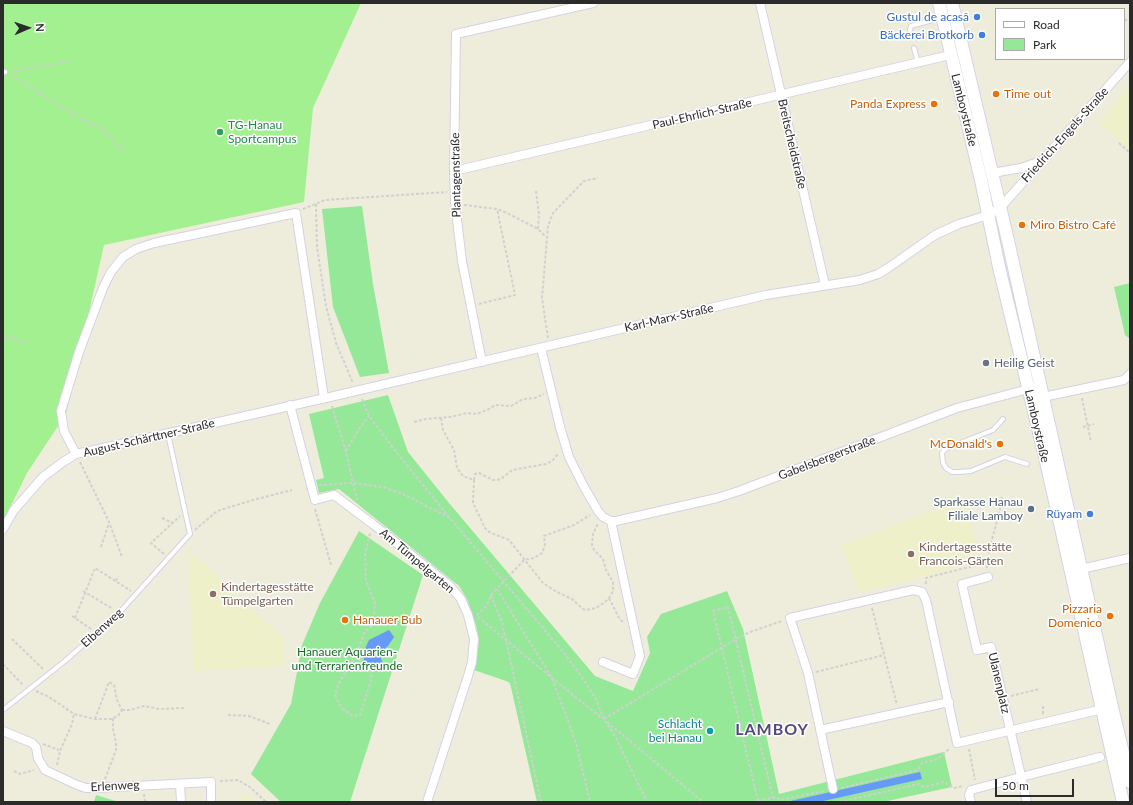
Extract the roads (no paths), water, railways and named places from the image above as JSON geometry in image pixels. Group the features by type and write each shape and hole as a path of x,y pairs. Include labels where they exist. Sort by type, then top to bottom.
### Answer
{"main road":[{"name":"Lamboystraße","path":"939,3 999,267 1038,391 1081,569 1123,802"},
{"name":"Lamboystraße","path":"952,3 1000,208 1106,708 1130,782"}],"street":[{"name":"Plantagenstraße","path":"482,362 458,234 454,192 456,34 593,3"},
{"name":"Breitscheidstraße","path":"760,3 825,285"},
{"name":"Paul-Ehrlich-Straße","path":"454,171 950,55"},
{"name":"Friedrich-Engels-Straße","path":"1000,208 1130,62"},
{"path":"992,173 1021,168 1045,158"},
{"name":"Karl-Marx-Straße","path":"324,398 766,295 860,280 878,274 888,268 935,235 959,224 988,215 1000,208"},
{"path":"76,454 64,431 61,411 79,352 102,288 111,272 123,257 136,249 154,243 296,213 324,398"},
{"path":"541,348 565,446 583,485 601,514 611,521 634,624 640,656 633,674 603,662"},
{"name":"Lamboystraße","path":"1038,391 1080,390 1124,380 1130,374"},
{"name":"Gabelsbergerstraße","path":"611,521 729,494 957,408 1038,391"},
{"name":"August-Schärttner-Straße","path":"3,529 14,510 43,477 76,454 324,398"},
{"name":"Am Tümpelgarten","path":"290,406 315,500 334,495 374,525 445,582 461,599 468,615 474,639 472,662 427,802"},
{"path":"1081,569 1130,558"},
{"name":"Ulanenplatz","path":"988,577 962,584 977,650 991,646 1027,802"},
{"path":"820,730 949,702 926,600 922,592 913,590 790,618 808,673 820,730 834,789"},
{"name":"Ulanenplatz","path":"949,702 957,743 1106,708"},
{"name":"Erlenweg","path":"3,730 32,742 36,747 38,758 43,768 53,775 68,782 86,788 211,782 211,802"},
{"path":"971,802 969,795 971,790 976,786 1100,758"},
{"path":"180,784 181,802"}],"lane":[{"path":"910,30 911,26 942,18"},
{"path":"914,48 918,63"},
{"path":"1004,418 993,430 946,449 942,453 943,463 946,468 952,472 971,471 1005,457 1027,464"},
{"name":"Eibenweg","path":"3,710 48,674 119,613 190,534 168,433"}],"water":[{"path":"389,630 394,637 388,646 379,653 383,664 372,669 364,661 364,651 369,640"},
{"path":"920,772 922,779 819,802 786,802"}],"place":[{"name":"Gustul de acasă","path":"977,17"},
{"name":"Bäckerei Brotkorb","path":"982,35"},
{"name":"Time out","path":"996,94"},
{"name":"Panda Express","path":"934,104"},
{"name":"TG-Hanau Sportcampus","path":"220,132"},
{"name":"Miro Bistro Café","path":"1022,225"},
{"name":"Heilig Geist","path":"986,363"},
{"name":"McDonald's","path":"1000,444"},
{"name":"Sparkasse Hanau Filiale Lamboy","path":"1031,509"},
{"name":"Rüyam","path":"1090,514"},
{"name":"Kindertagesstätte Francois-Gärten","path":"911,554"},
{"name":"Kindertagesstätte Tümpelgarten","path":"213,594"},
{"name":"Pizzaria Domenico","path":"1110,616"},
{"name":"Hanauer Bub","path":"345,620"},
{"name":"Schlacht bei Hanau","path":"710,731"}],"district":[{"name":"LAMBOY","path":"772,730"}],"park label":[{"name":"Hanauer Aquarien- und Terrarienfreunde","path":"347,659"}]}
